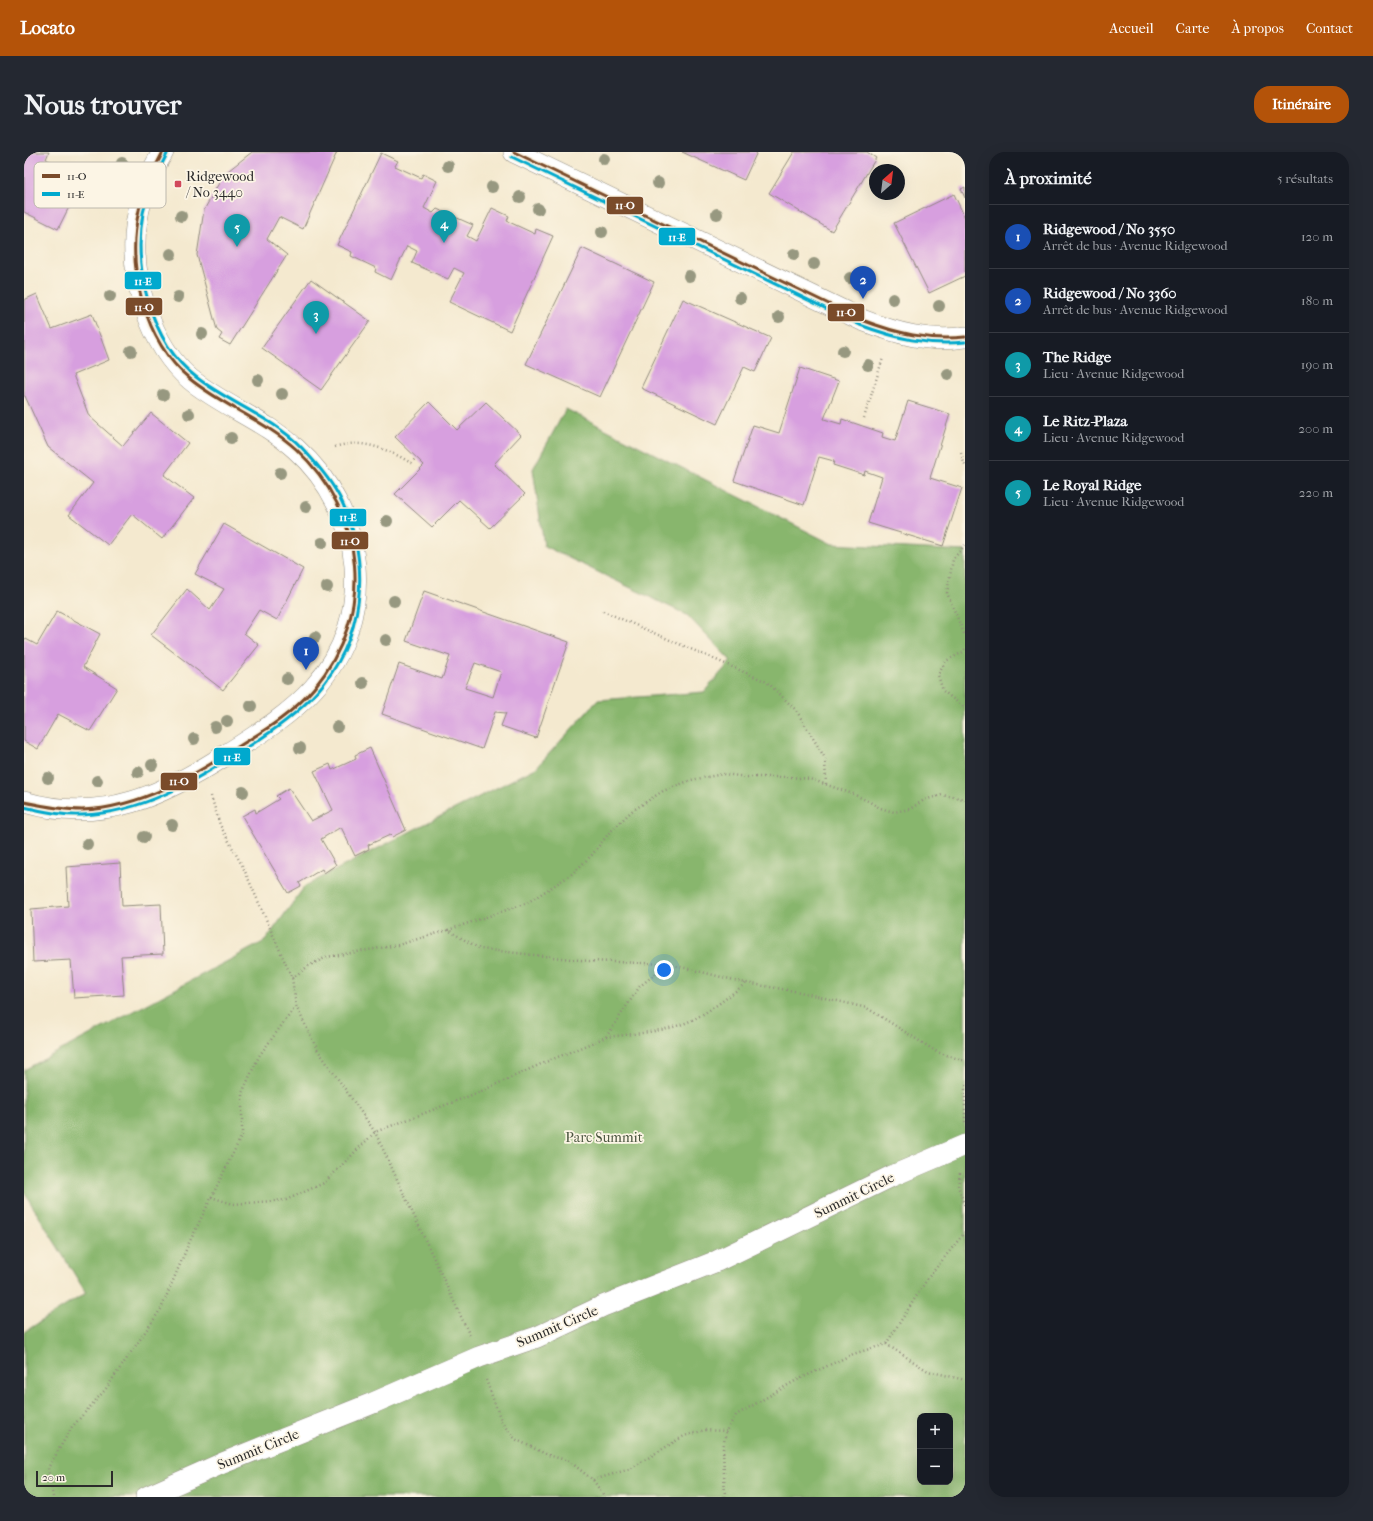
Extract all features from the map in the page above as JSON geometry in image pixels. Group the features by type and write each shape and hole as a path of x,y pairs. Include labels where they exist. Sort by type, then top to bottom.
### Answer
{"street":[{"path":"157,162 163,152"},
{"path":"514,152 862,320 888,330 915,336 938,339 965,337"},
{"path":"24,802 44,807 69,810 93,810 114,807 149,796 178,783 208,766 276,721 315,687 327,673 341,648 348,631 353,610 356,578 351,539 341,511 326,483 310,463 286,441 209,393 182,372 155,333 148,318 138,282 135,262 134,240 140,208"},
{"name":"Summit Circle","path":"146,1497 222,1463 373,1403 479,1357 537,1337 603,1306 717,1261 892,1176 965,1145"}],"path":[{"path":"864,418 883,358"},
{"path":"335,447 349,443 360,443 383,449 411,463 416,458"},
{"path":"961,453 965,466"},
{"path":"965,545 952,559 947,593 965,636"},
{"path":"603,612 767,682 796,710 825,758 826,784"},
{"path":"965,649 963,652 946,660 938,675 943,691 965,708"},
{"path":"292,978 310,965 327,956 398,945 448,930 527,902 572,874 591,856 609,833 632,811 663,791 691,780 723,774 748,777 790,777 810,779 853,794 868,800 880,808 894,812 910,810 924,800 942,795 965,799"},
{"path":"211,796 220,825 243,867 292,978 296,1006 317,1049 375,1132 479,1357 502,1423 515,1439 548,1455 569,1461 593,1480 605,1497"},
{"path":"448,930 480,949 589,961 669,964 746,983 800,992 867,1008 937,1052 965,1061"},
{"path":"606,1037 640,986 669,964"},
{"path":"211,1197 233,1204 286,1200 324,1183 375,1132 477,1093 606,1037 652,1032 689,1022 715,1007 746,983"},
{"path":"53,1497 48,1468 72,1427 104,1390 161,1309 189,1243 242,1135 242,1093 258,1056 296,1006"},
{"path":"965,1082 965,1145 958,1186 965,1207"},
{"path":"725,1497 723,1449 726,1431 736,1415 795,1381 853,1354 886,1344 928,1278 965,1232"},
{"path":"886,1344 928,1371 965,1380"},
{"path":"593,1480 630,1469 684,1436 705,1430 726,1431"}],"green space":[{"name":"Parc Summit","path":"566,409 832,544 965,551 965,1497 24,1497 24,1332 86,1293 24,1192 24,1070 265,941 305,886 536,768 598,700 704,692 731,661 687,615 544,546 533,469"}],"building":[{"path":"24,152 49,152 46,159 52,162 34,162 34,208 68,208 58,229 24,212"},
{"path":"252,152 337,152 303,229 279,217 267,239 287,255 230,345 219,339 222,334 217,330 197,255 204,210 224,174"},
{"path":"682,152 757,152 744,180"},
{"path":"794,152 867,152 876,158 872,164 869,164 869,170 832,231 769,193"},
{"path":"381,153 398,161 395,166 421,178 423,174 437,181 424,208 433,213 437,209 473,225 467,236 476,241 492,208 509,216 507,221 535,234 536,229 553,236 510,331 449,302 464,273 454,268 448,279 412,263 417,251 407,246 391,280 375,272 376,268 351,256 352,252 337,245"},
{"path":"965,187 965,198 961,189"},
{"path":"954,194 965,218 965,276 929,293 894,223"},
{"path":"582,248 654,282 600,397 526,364"},
{"path":"311,279 370,321 321,390 262,348"},
{"path":"37,294 52,329 92,314 109,360 73,375 89,416 123,446 151,413 188,443 164,475 194,498 162,539 132,514 108,545 69,515 93,483 48,447 24,396 24,300"},
{"path":"683,299 771,338 755,372 744,367 717,424 641,388"},
{"path":"800,368 839,381 824,419 841,424 842,419 883,433 882,437 895,441 908,401 950,414 930,478 962,488 943,546 868,523 882,477 865,471 864,475 833,465 834,461 819,457 804,505 734,481 753,425 779,433"},
{"path":"429,402 457,430 486,402 521,435 494,464 525,494 490,528 459,500 432,527 395,494 424,465 395,437"},
{"path":"224,524 303,569 277,620 259,610 244,633 259,645 223,690 151,635 187,589 210,610 224,589 195,574"},
{"path":"424,591 569,642 536,738 501,726 506,713 495,712 482,749 382,714 399,664 442,679 450,656 406,641","holes":["475,663 501,672 493,697 465,688"]},
{"path":"57,611 100,634 83,667 117,688 90,731 58,714 38,749 24,741 24,638 37,645"},
{"path":"370,748 406,830 392,837 390,835 368,845 369,849 355,856 341,827 321,839 336,865 324,873 322,869 299,883 301,886 288,893 242,816 255,809 256,813 279,799 276,796 289,788 311,821 333,810 314,771 330,764 332,770 356,759 355,755"},
{"path":"120,863 122,906 161,904 163,954 121,956 124,995 74,998 71,960 33,962 31,909 68,906 66,867"}],"transit line":[{"name":"11-O","path":"158,162 163,152"},
{"name":"11-O","path":"514,152 862,320 887,329 913,335 938,338 965,337"},
{"name":"11-E","path":"163,162 167,154"},
{"name":"11-E","path":"512,157 860,325 886,334 912,340 938,343 965,342"},
{"name":"11-O","path":"24,802 60,809 82,810 104,808 146,797 185,779 223,757 280,720 298,705 314,688 334,659 347,629 354,597 354,565 349,534 337,503 319,475 296,449 284,439 203,389 190,379 174,363 161,345 150,324 142,302 137,279 135,255 136,232 140,208"},
{"name":"11-E","path":"24,807 67,815 104,813 146,802 166,794 224,762 262,738 291,717 316,693 332,672 345,650 353,626 358,602 360,577 357,552 351,527 342,502 334,487 313,460 290,437 277,427 222,395 196,377 180,362 167,344 156,324 148,302 143,280 141,234 144,208"}],"place":[{"name":"Ridgewood / No 3440","path":"178,184"},
{"name":"Le Ritz-Plaza","path":"444,243"},
{"name":"Le Royal Ridge","path":"237,247"},
{"name":"Ridgewood / No 3360","path":"863,299"},
{"name":"The Ridge","path":"316,334"},
{"name":"Ridgewood / No 3550","path":"306,670"}]}
